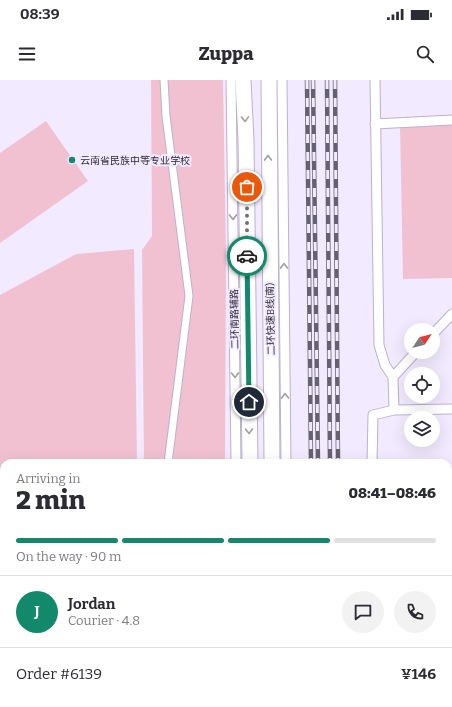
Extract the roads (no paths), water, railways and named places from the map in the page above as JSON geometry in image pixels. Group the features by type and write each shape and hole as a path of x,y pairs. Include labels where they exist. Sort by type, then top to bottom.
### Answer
{"highway":[{"path":"243,80 246,146 250,459"},
{"name":"二环快速B线(南)","path":"269,80 272,459"}],"street":[{"path":"164,80 166,116 189,296 169,459"},
{"name":"二环南路辅路","path":"231,80 236,459"},
{"path":"282,80 286,459"},
{"path":"375,80 379,345 386,365 393,377 394,410"},
{"path":"375,124 452,120"},
{"path":"440,327 452,314"},
{"path":"393,377 410,359"},
{"path":"372,459 373,414 394,410 452,409"}],"railway":[{"path":"307,80 311,459"},
{"path":"313,80 318,459"},
{"path":"327,80 330,459"},
{"path":"335,80 338,459"}],"place":[{"name":"云南省民族中等专业学校","path":"72,160"}]}
